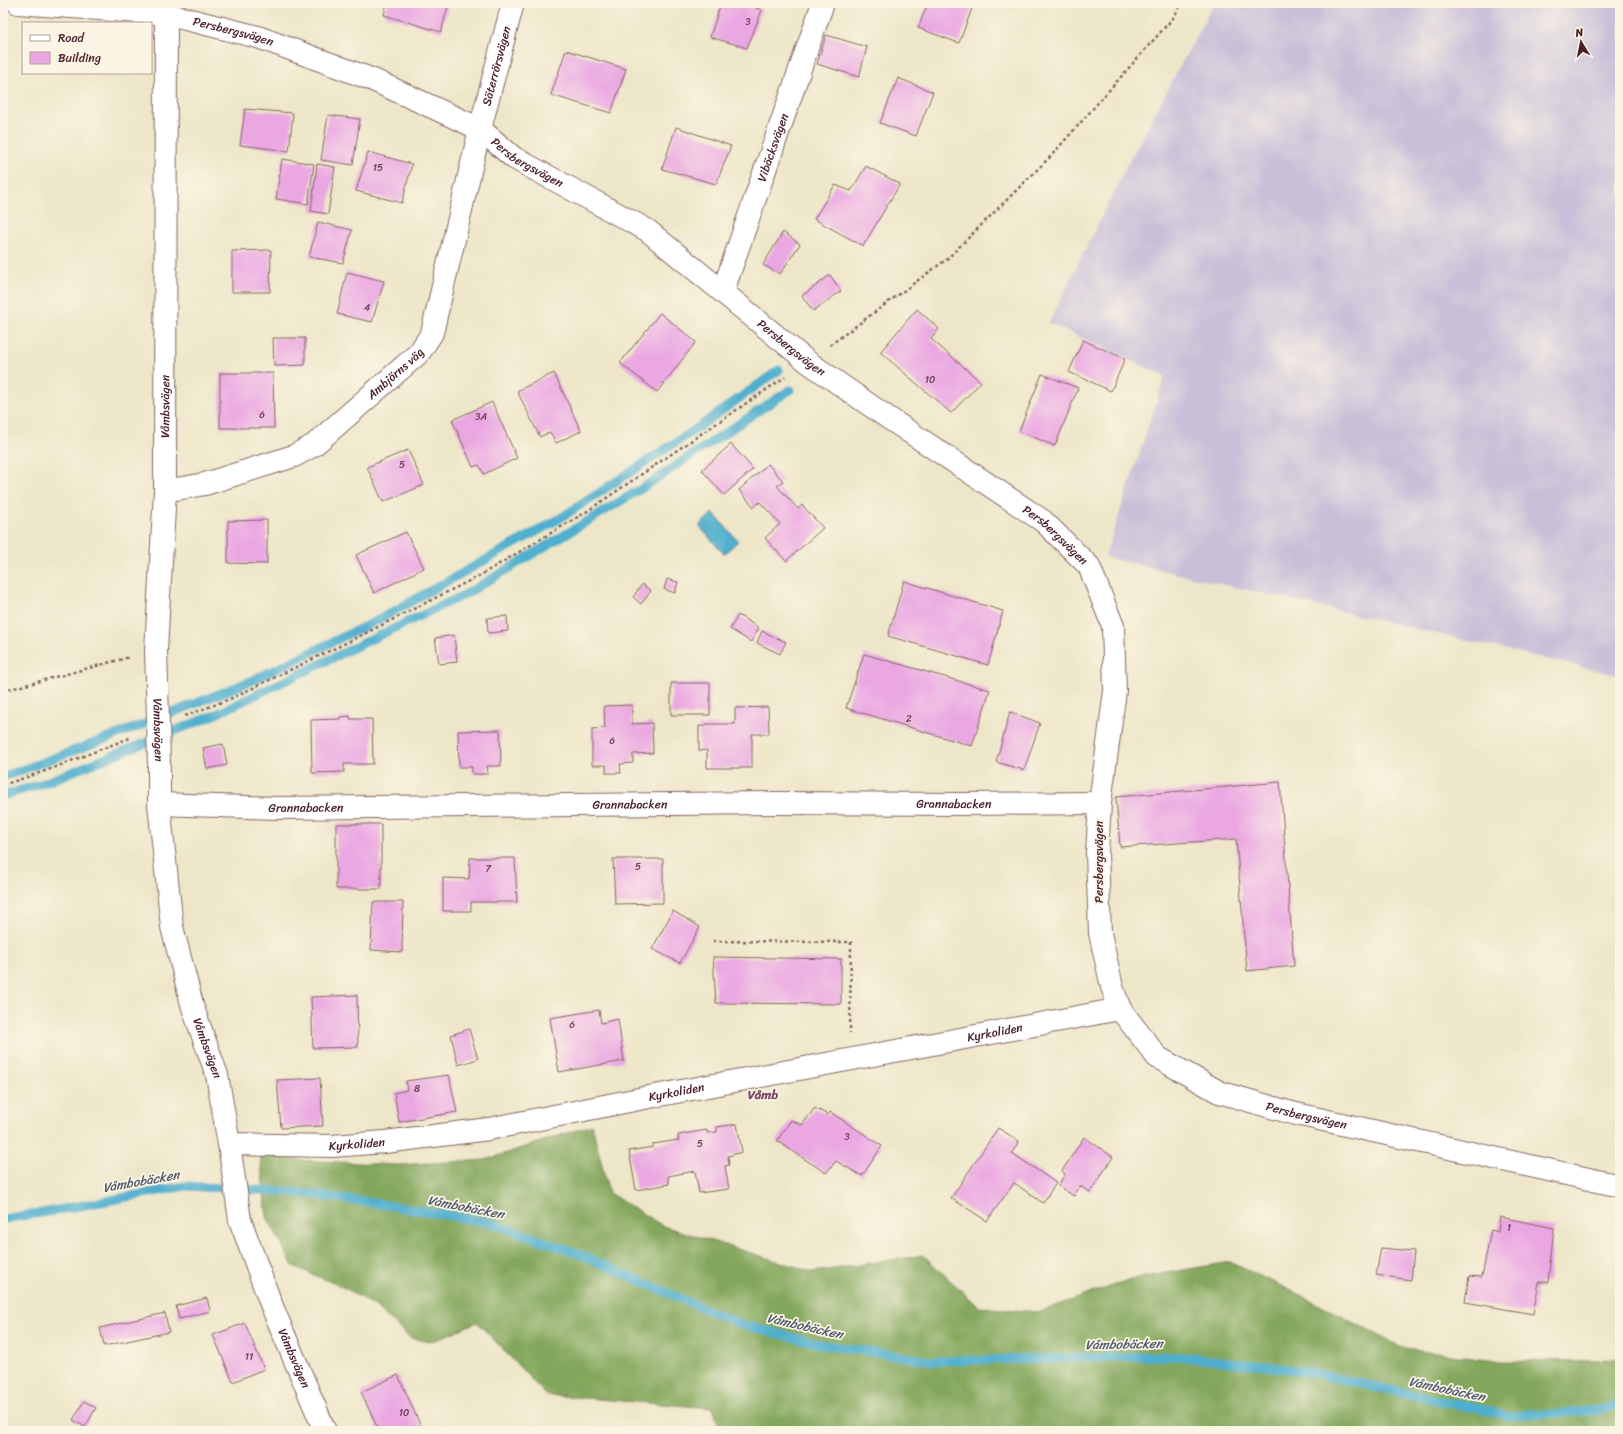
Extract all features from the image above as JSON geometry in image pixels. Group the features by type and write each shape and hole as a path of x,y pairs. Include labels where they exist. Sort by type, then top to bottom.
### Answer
{"street":[{"name":"Persbergsvägen","path":"18,3 166,8 258,37 371,79 480,129 514,158 647,230 808,362 881,414 1043,521 1089,566 1113,626 1115,691 1100,803 1097,853 1100,933 1112,987 1120,1009 1157,1056 1219,1092 1292,1113 1620,1186"},
{"name":"Säterrörsvägen","path":"480,129 513,3"},
{"name":"Vibäcksvägen","path":"723,292 823,3"},
{"name":"Våmbsvägen","path":"166,8 165,491 156,650 160,804 172,927 193,1008 217,1075 240,1220 319,1430"},
{"name":"Ambjörns väg","path":"165,491 205,484 294,456 314,445 419,353 432,333 480,129"},
{"name":"Grannabacken","path":"160,804 277,808 775,803 1100,803"},
{"name":"Kyrkoliden","path":"230,1150 332,1146 385,1142 489,1128 1120,1009"}],"path":[{"path":"179,718 230,699 479,576 586,512 808,362 947,259 1051,156 1173,18 1182,3"},
{"path":"3,691 156,650"},
{"path":"3,785 48,770 136,735"},
{"path":"713,941 851,942 849,1060"}],"shaded area":[{"path":"1214,3 1620,3 1620,676 1105,557 1165,376 1049,323 1126,167"}],"green space":[{"path":"592,1125 609,1193 663,1226 813,1272 923,1255 979,1307 1039,1312 1131,1279 1230,1262 1309,1299 1405,1349 1488,1360 1602,1361 1620,1357 1620,1431 720,1431 713,1408 546,1395 477,1322 431,1342 410,1338 375,1306 347,1289 293,1266 267,1217 260,1155 299,1160 397,1165 485,1160"}],"water":[{"path":"713,513 738,541 724,554 699,526"}],"building":[{"path":"387,3 449,3 441,32 384,15"},
{"path":"721,3 742,3 762,10 747,48 710,37"},
{"path":"928,3 974,3 959,43 918,28"},
{"path":"1432,3 1487,4 1458,7 1439,6"},
{"path":"826,35 867,47 859,77 817,64"},
{"path":"566,50 626,69 611,113 551,95"},
{"path":"898,78 933,92 916,136 880,123"},
{"path":"245,109 293,113 289,151 240,145"},
{"path":"328,115 360,119 353,165 321,160"},
{"path":"676,127 731,146 716,184 662,169"},
{"path":"368,152 412,164 402,203 356,191"},
{"path":"282,159 314,164 308,204 276,199"},
{"path":"317,164 335,167 328,214 311,211"},
{"path":"866,166 900,184 863,246 814,219 835,185 851,191"},
{"path":"318,222 352,230 343,263 309,257"},
{"path":"783,232 800,244 780,274 763,265"},
{"path":"271,250 270,292 232,292 232,251"},
{"path":"347,272 384,281 372,322 337,314"},
{"path":"830,275 841,291 813,311 802,296"},
{"path":"917,309 939,329 931,339 981,382 951,413 880,352"},
{"path":"660,313 696,342 657,392 620,363"},
{"path":"273,338 305,338 305,365 274,366"},
{"path":"1083,340 1125,359 1111,391 1069,372"},
{"path":"220,373 273,373 274,428 220,428"},
{"path":"554,373 581,431 556,443 550,432 540,437 517,391"},
{"path":"1042,374 1078,388 1055,446 1019,431"},
{"path":"492,402 517,458 484,474 479,465 473,467 452,420"},
{"path":"731,444 753,469 724,495 702,470"},
{"path":"408,450 424,485 383,502 367,467"},
{"path":"768,464 783,481 777,486 798,509 802,505 823,528 786,561 765,538 780,524 760,502 754,507 739,490"},
{"path":"267,520 267,564 228,563 228,521"},
{"path":"406,532 424,568 374,593 356,555"},
{"path":"667,579 678,582 675,593 664,589"},
{"path":"904,581 1003,611 988,665 888,636"},
{"path":"642,584 651,591 641,604 633,597"},
{"path":"738,615 759,628 751,642 730,629"},
{"path":"507,616 508,631 488,633 487,618"},
{"path":"762,631 786,642 780,654 757,643"},
{"path":"454,635 457,662 439,664 435,638"},
{"path":"864,654 990,690 972,746 846,708"},
{"path":"671,683 710,683 710,715 671,715"},
{"path":"632,705 632,724 652,723 653,753 633,754 633,763 620,764 621,773 606,773 606,765 592,765 592,729 605,728 604,706"},
{"path":"768,707 769,734 752,734 752,768 707,768 707,750 699,751 699,726 706,726 706,724 735,724 735,708"},
{"path":"1010,712 1040,723 1024,770 996,762"},
{"path":"350,716 350,719 372,719 373,764 344,764 344,772 312,773 311,720 340,719 340,717"},
{"path":"500,730 501,766 487,766 488,774 472,774 472,767 459,767 458,731"},
{"path":"223,744 227,765 207,769 203,748"},
{"path":"1280,782 1294,966 1247,971 1236,839 1120,847 1116,797"},
{"path":"336,824 381,824 381,889 336,889"},
{"path":"470,858 515,858 517,902 471,902 471,911 443,911 443,878 469,879"},
{"path":"613,859 663,859 663,903 615,904"},
{"path":"373,902 403,902 402,952 371,950"},
{"path":"673,911 700,927 680,963 652,949"},
{"path":"713,957 841,959 841,1004 716,1003"},
{"path":"357,995 358,1047 313,1048 311,997"},
{"path":"599,1010 601,1023 618,1019 624,1061 559,1072 550,1018"},
{"path":"469,1029 478,1059 458,1065 451,1035"},
{"path":"449,1075 457,1112 399,1122 394,1093 407,1090 406,1081"},
{"path":"320,1078 323,1126 281,1128 277,1080"},
{"path":"815,1108 828,1115 830,1112 882,1146 862,1176 836,1161 826,1173 777,1141 791,1120 802,1125"},
{"path":"737,1124 742,1152 728,1156 729,1165 725,1166 729,1189 699,1193 695,1171 668,1176 669,1184 636,1190 629,1151 653,1147 653,1144 679,1140 678,1135 707,1130 707,1133 717,1132 717,1127"},
{"path":"998,1128 1019,1141 1012,1153 1056,1183 1043,1203 1014,1183 987,1221 951,1198"},
{"path":"1084,1137 1113,1157 1090,1192 1080,1186 1074,1196 1058,1186 1065,1174 1062,1171"},
{"path":"1500,1217 1554,1228 1548,1282 1539,1282 1533,1314 1465,1302 1469,1276 1482,1277 1491,1230 1498,1232"},
{"path":"1381,1248 1414,1251 1411,1280 1376,1275"},
{"path":"207,1298 210,1311 179,1319 176,1306"},
{"path":"165,1313 169,1332 104,1346 100,1328"},
{"path":"245,1323 264,1369 233,1382 213,1335"},
{"path":"398,1375 423,1431 379,1431 361,1392"},
{"path":"84,1401 96,1408 85,1427 73,1420"}],"waterway":[{"path":"3,777 137,727 251,681 378,620 559,519 696,429 779,370"},
{"path":"3,796 44,783 212,716 468,593 644,487 790,390"},
{"name":"Våmbobäcken","path":"3,1219 185,1186 293,1192 387,1205 491,1223 572,1251 739,1324 819,1344 932,1361 1175,1356 1298,1370 1511,1416 1600,1410 1620,1404"}],"district":[{"name":"Våmb","path":"763,1094"}]}
